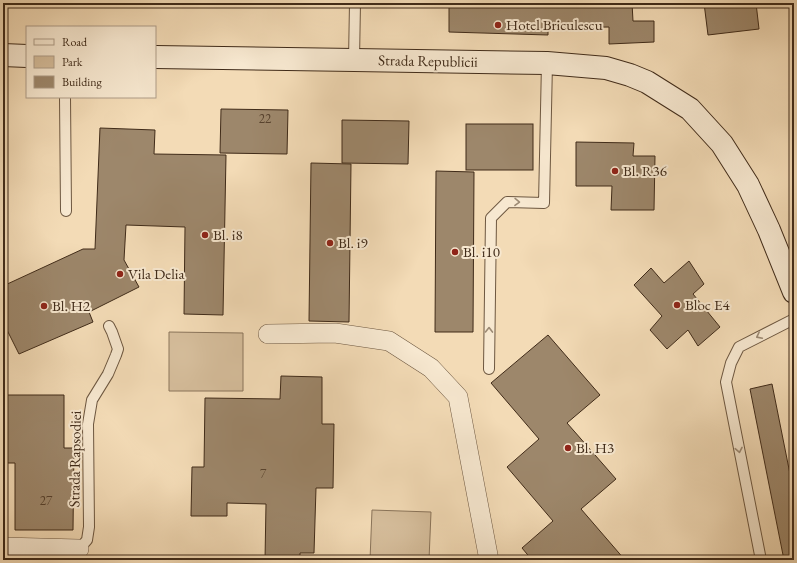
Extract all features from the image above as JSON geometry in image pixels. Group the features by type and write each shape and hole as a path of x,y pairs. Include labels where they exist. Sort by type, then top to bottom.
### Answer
{"main road":[{"path":"3,55 26,56"},
{"name":"Strada Republicii","path":"156,57 547,63 606,68 624,73 647,82 690,109 722,144 748,185 769,230 794,292"}],"street":[{"path":"268,334 335,333 389,341 431,368 458,398 489,560"},
{"path":"3,547 79,549"}],"lane":[{"path":"354,60 355,3"},
{"path":"489,369 491,218 507,202 544,203 547,63"},
{"path":"65,98 66,211"},
{"path":"761,560 726,382 731,363 739,347 794,319"},
{"name":"Strada Rapsodiei","path":"79,549 87,540 89,527 88,424 92,400 108,374 118,349 109,326"}],"green space":[{"path":"169,332 243,333 243,391 169,391"},
{"path":"372,510 431,512 429,560 370,560"}],"building":[{"path":"449,3 632,3 633,21 654,21 654,42 609,44 609,27 548,28 548,35 449,32"},
{"path":"704,3 756,3 759,29 708,35"},
{"path":"221,109 288,110 287,154 220,153"},
{"path":"342,120 409,121 408,164 342,163"},
{"path":"466,124 533,124 533,170 466,170"},
{"path":"100,128 155,130 154,154 226,155 223,315 184,314 185,227 126,225 124,260 139,287 89,312 93,322 19,354 3,322 3,286 83,249 95,249"},
{"name":"Bl. R36","path":"576,142 634,143 633,156 655,156 654,210 611,210 612,186 576,186"},
{"name":"Bl. i9","path":"311,163 351,164 349,322 309,321"},
{"name":"Bl. i10","path":"436,171 474,172 473,332 435,332"},
{"name":"Bloc E4","path":"689,261 704,284 693,294 720,327 698,346 688,330 667,349 650,330 662,316 634,285 651,268 664,283"},
{"name":"Bl. H3","path":"548,335 600,395 567,423 616,479 581,509 625,560 532,560 522,548 553,521 507,467 539,439 491,383"},
{"path":"281,376 322,377 322,424 334,424 333,488 316,488 314,553 300,553 300,560 265,560 266,504 227,503 227,516 191,516 192,467 204,467 205,398 280,399"},
{"path":"772,384 794,494 794,560 784,560 750,389"},
{"path":"4,395 64,395 64,448 74,448 73,530 15,530 15,463 4,463"}],"railway":[{"path":"790,3 794,19"}],"place":[{"name":"Hotel Briculescu","path":"498,25"},
{"name":"Bl. R36","path":"615,171"},
{"name":"Bl. i8","path":"205,235"},
{"name":"Bl. i9","path":"330,243"},
{"name":"Bl. i10","path":"455,252"},
{"name":"Vila Delia","path":"120,274"},
{"name":"Bloc E4","path":"677,305"},
{"name":"Bl. H2","path":"44,306"},
{"name":"Bl. H3","path":"568,448"}]}
